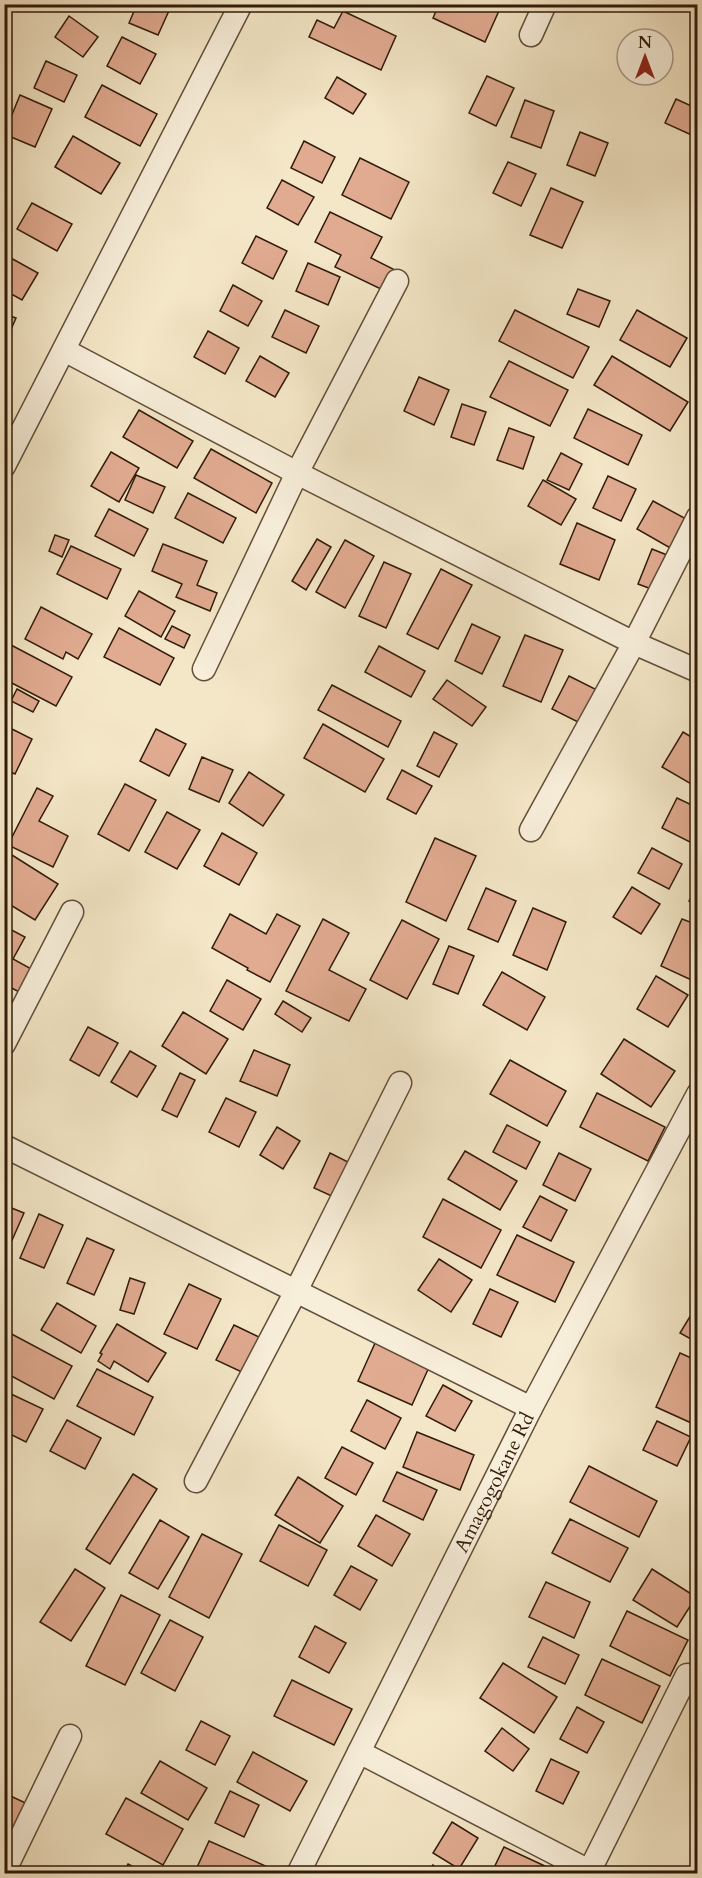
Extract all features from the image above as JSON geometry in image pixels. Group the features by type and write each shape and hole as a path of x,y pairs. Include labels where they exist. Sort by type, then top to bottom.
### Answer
{"street":[{"path":"4,466 242,4"},
{"path":"531,35 545,4"},
{"path":"204,669 297,473 397,281"},
{"path":"64,350 297,473 634,643 698,671"},
{"path":"531,830 634,643 698,517"},
{"path":"4,1044 72,912"},
{"path":"196,1481 296,1292 400,1083"},
{"name":"Amagogokane Rd","path":"298,1874 531,1408 697,1096"},
{"path":"4,1146 531,1408"},
{"path":"359,1752 591,1873 687,1675"},
{"path":"4,1872 70,1736"}],"building":[{"path":"137,4 172,4 158,35 129,23"},
{"path":"439,4 502,4 485,42 433,18"},
{"path":"343,11 396,36 381,70 309,37 317,20 334,28"},
{"path":"69,16 98,37 83,57 55,37"},
{"path":"122,37 156,54 140,84 107,66"},
{"path":"46,61 77,75 64,102 34,88"},
{"path":"487,76 514,88 496,126 469,113"},
{"path":"337,77 366,94 353,114 325,98"},
{"path":"102,85 157,114 140,146 85,117"},
{"path":"20,95 52,109 35,147 4,134"},
{"path":"676,99 698,109 696,137 665,123"},
{"path":"525,100 554,111 541,148 511,137"},
{"path":"580,132 608,143 595,176 567,165"},
{"path":"73,136 120,163 101,194 55,167"},
{"path":"304,141 335,157 322,183 291,168"},
{"path":"360,158 409,182 391,219 342,195"},
{"path":"508,162 536,174 521,206 493,193"},
{"path":"282,180 314,197 298,225 267,208"},
{"path":"551,188 583,202 562,248 530,235"},
{"path":"32,203 72,224 57,251 17,229"},
{"path":"330,212 382,237 371,258 395,270 385,291 335,267 341,255 315,242"},
{"path":"256,236 287,251 273,279 242,263"},
{"path":"9,257 38,273 22,300 4,290 4,264"},
{"path":"308,263 340,277 328,305 296,291"},
{"path":"233,285 262,301 248,326 220,311"},
{"path":"578,289 610,301 599,327 567,314"},
{"path":"285,310 319,326 306,353 272,337"},
{"path":"515,310 589,347 573,378 499,341"},
{"path":"637,310 687,338 670,367 620,340"},
{"path":"4,314 16,318 4,346"},
{"path":"208,331 239,348 225,374 194,357"},
{"path":"260,356 289,373 275,397 246,381"},
{"path":"612,356 688,402 670,431 594,385"},
{"path":"509,361 568,390 550,426 490,397"},
{"path":"419,377 449,390 434,425 404,411"},
{"path":"462,404 486,412 474,445 451,437"},
{"path":"588,409 642,435 628,465 574,438"},
{"path":"139,410 193,441 177,468 123,437"},
{"path":"509,428 534,437 523,469 497,460"},
{"path":"211,449 272,483 256,513 194,478"},
{"path":"111,452 139,468 119,502 91,486"},
{"path":"561,453 582,464 569,490 547,480"},
{"path":"136,475 165,487 153,513 125,500"},
{"path":"608,476 636,489 621,521 593,508"},
{"path":"543,480 576,499 561,525 528,506"},
{"path":"188,493 236,518 223,543 175,518"},
{"path":"653,501 688,520 672,549 637,529"},
{"path":"109,509 148,529 134,556 95,536"},
{"path":"577,523 615,540 599,580 560,564"},
{"path":"55,535 69,540 62,557 49,551"},
{"path":"317,539 331,547 306,590 292,581"},
{"path":"345,540 374,556 345,608 316,592"},
{"path":"163,544 207,561 197,585 217,593 210,611 176,597 182,584 152,571"},
{"path":"71,546 121,569 107,599 57,574"},
{"path":"652,549 667,555 654,590 638,584"},
{"path":"384,562 411,574 386,628 359,616"},
{"path":"441,569 472,585 438,649 407,634"},
{"path":"139,591 175,611 161,637 125,616"},
{"path":"41,607 92,634 78,659 66,652 63,659 25,639"},
{"path":"472,624 500,637 482,674 455,661"},
{"path":"172,626 190,635 184,648 165,639"},
{"path":"119,628 174,658 160,685 104,657"},
{"path":"525,635 563,650 541,702 503,686"},
{"path":"11,645 72,677 56,706 4,679 4,658"},
{"path":"379,646 425,671 411,697 365,672"},
{"path":"569,676 597,690 580,723 552,709"},
{"path":"447,680 486,707 472,726 433,699"},
{"path":"332,685 401,721 388,747 318,710"},
{"path":"17,689 39,701 33,712 11,701"},
{"path":"323,724 384,759 365,792 304,758"},
{"path":"4,725 32,739 15,774 4,769"},
{"path":"156,729 186,744 169,776 140,761"},
{"path":"434,732 457,744 439,777 417,766"},
{"path":"683,732 698,741 698,788 662,767"},
{"path":"202,757 233,770 219,802 189,789"},
{"path":"402,770 432,786 416,814 387,799"},
{"path":"249,772 284,795 263,826 229,803"},
{"path":"125,784 156,800 129,851 98,834"},
{"path":"37,788 53,796 39,821 68,836 53,867 8,845"},
{"path":"4,791 11,794 4,807"},
{"path":"677,798 698,808 698,827 690,842 662,828"},
{"path":"167,812 200,830 177,869 145,852"},
{"path":"222,833 257,853 239,885 204,866"},
{"path":"435,838 476,856 446,921 406,902"},
{"path":"652,848 682,864 669,889 638,873"},
{"path":"4,850 58,884 35,920 4,901"},
{"path":"698,883 698,904 689,901"},
{"path":"632,887 660,904 641,934 613,917"},
{"path":"486,888 516,901 498,942 468,929"},
{"path":"533,908 566,922 547,970 513,955"},
{"path":"230,914 266,934 277,914 300,926 270,982 212,948"},
{"path":"323,919 349,933 329,970 366,989 349,1021 286,991"},
{"path":"682,919 698,925 698,983 661,966"},
{"path":"402,920 439,939 407,999 370,980"},
{"path":"4,926 25,937 13,959 35,971 23,994 4,984"},
{"path":"449,946 474,956 458,994 433,984"},
{"path":"502,972 545,997 527,1030 483,1005"},
{"path":"656,976 688,995 668,1027 637,1009"},
{"path":"227,980 261,999 243,1030 210,1011"},
{"path":"283,1001 311,1018 302,1032 275,1014"},
{"path":"183,1012 228,1039 206,1074 162,1046"},
{"path":"88,1027 118,1043 99,1076 70,1060"},
{"path":"624,1039 675,1071 651,1107 601,1074"},
{"path":"254,1050 290,1065 277,1096 240,1081"},
{"path":"130,1051 156,1066 137,1097 111,1082"},
{"path":"510,1060 566,1091 547,1126 490,1094"},
{"path":"180,1073 195,1080 177,1117 162,1110"},
{"path":"597,1093 665,1127 648,1161 580,1127"},
{"path":"226,1098 256,1112 239,1147 209,1132"},
{"path":"507,1125 540,1142 526,1169 493,1152"},
{"path":"277,1127 300,1141 283,1169 260,1155"},
{"path":"465,1151 517,1181 500,1210 448,1179"},
{"path":"330,1153 352,1164 336,1198 314,1188"},
{"path":"559,1153 591,1169 575,1201 543,1185"},
{"path":"540,1196 567,1210 551,1241 523,1227"},
{"path":"443,1199 501,1230 481,1268 423,1237"},
{"path":"4,1205 24,1213 6,1254 4,1253"},
{"path":"39,1214 63,1225 44,1268 20,1258"},
{"path":"517,1235 574,1262 555,1302 497,1275"},
{"path":"87,1238 114,1250 94,1295 67,1283"},
{"path":"439,1259 472,1280 451,1312 418,1290"},
{"path":"130,1278 145,1283 134,1314 120,1310"},
{"path":"189,1284 221,1299 197,1349 164,1334"},
{"path":"490,1289 518,1302 501,1337 473,1324"},
{"path":"57,1303 96,1326 81,1353 41,1330"},
{"path":"698,1305 698,1343 680,1333"},
{"path":"117,1324 166,1353 148,1382 114,1361 110,1369 98,1361 102,1354 100,1353"},
{"path":"234,1325 263,1339 246,1374 216,1360"},
{"path":"4,1330 72,1366 54,1399 4,1372"},
{"path":"376,1341 430,1365 412,1405 358,1381"},
{"path":"680,1353 698,1361 698,1426 656,1407"},
{"path":"97,1369 153,1397 134,1435 77,1406"},
{"path":"443,1385 472,1401 455,1431 426,1416"},
{"path":"11,1394 43,1409 26,1442 4,1431 4,1408"},
{"path":"367,1400 401,1418 385,1449 351,1431"},
{"path":"67,1420 101,1438 85,1469 50,1451"},
{"path":"657,1421 691,1437 677,1466 643,1450"},
{"path":"417,1432 474,1455 460,1490 403,1467"},
{"path":"342,1447 373,1463 356,1495 325,1478"},
{"path":"589,1466 657,1501 639,1537 570,1502"},
{"path":"397,1472 437,1490 423,1520 383,1501"},
{"path":"133,1474 157,1489 110,1564 86,1549"},
{"path":"298,1477 343,1506 320,1543 275,1515"},
{"path":"376,1515 410,1534 392,1566 358,1546"},
{"path":"570,1519 628,1548 610,1582 552,1553"},
{"path":"160,1520 189,1537 158,1589 129,1573"},
{"path":"279,1525 327,1550 308,1586 260,1561"},
{"path":"202,1534 242,1554 209,1618 169,1597"},
{"path":"351,1566 377,1580 360,1610 334,1595"},
{"path":"75,1569 105,1588 71,1641 40,1622"},
{"path":"652,1569 696,1597 677,1627 633,1600"},
{"path":"546,1582 590,1602 574,1638 529,1617"},
{"path":"121,1595 160,1615 125,1685 86,1666"},
{"path":"627,1611 688,1640 670,1676 610,1646"},
{"path":"170,1620 203,1637 175,1691 141,1673"},
{"path":"315,1626 346,1643 329,1673 299,1657"},
{"path":"543,1637 579,1655 565,1684 528,1667"},
{"path":"602,1659 660,1686 642,1723 585,1695"},
{"path":"503,1663 557,1697 534,1733 480,1698"},
{"path":"292,1680 352,1709 334,1745 274,1716"},
{"path":"577,1707 604,1722 587,1753 560,1739"},
{"path":"201,1721 230,1736 215,1765 186,1750"},
{"path":"502,1728 529,1749 513,1771 485,1751"},
{"path":"253,1752 307,1781 290,1811 237,1782"},
{"path":"551,1759 579,1772 563,1804 536,1791"},
{"path":"160,1761 207,1788 188,1820 141,1793"},
{"path":"230,1791 259,1805 244,1837 215,1823"},
{"path":"4,1793 30,1805 4,1856"},
{"path":"126,1798 183,1829 163,1865 106,1834"},
{"path":"452,1822 478,1838 459,1869 433,1853"},
{"path":"209,1841 270,1868 267,1874 194,1874"},
{"path":"504,1847 560,1873 491,1874"},
{"path":"128,1864 146,1874 123,1874"},
{"path":"433,1865 443,1874 427,1874"}]}
